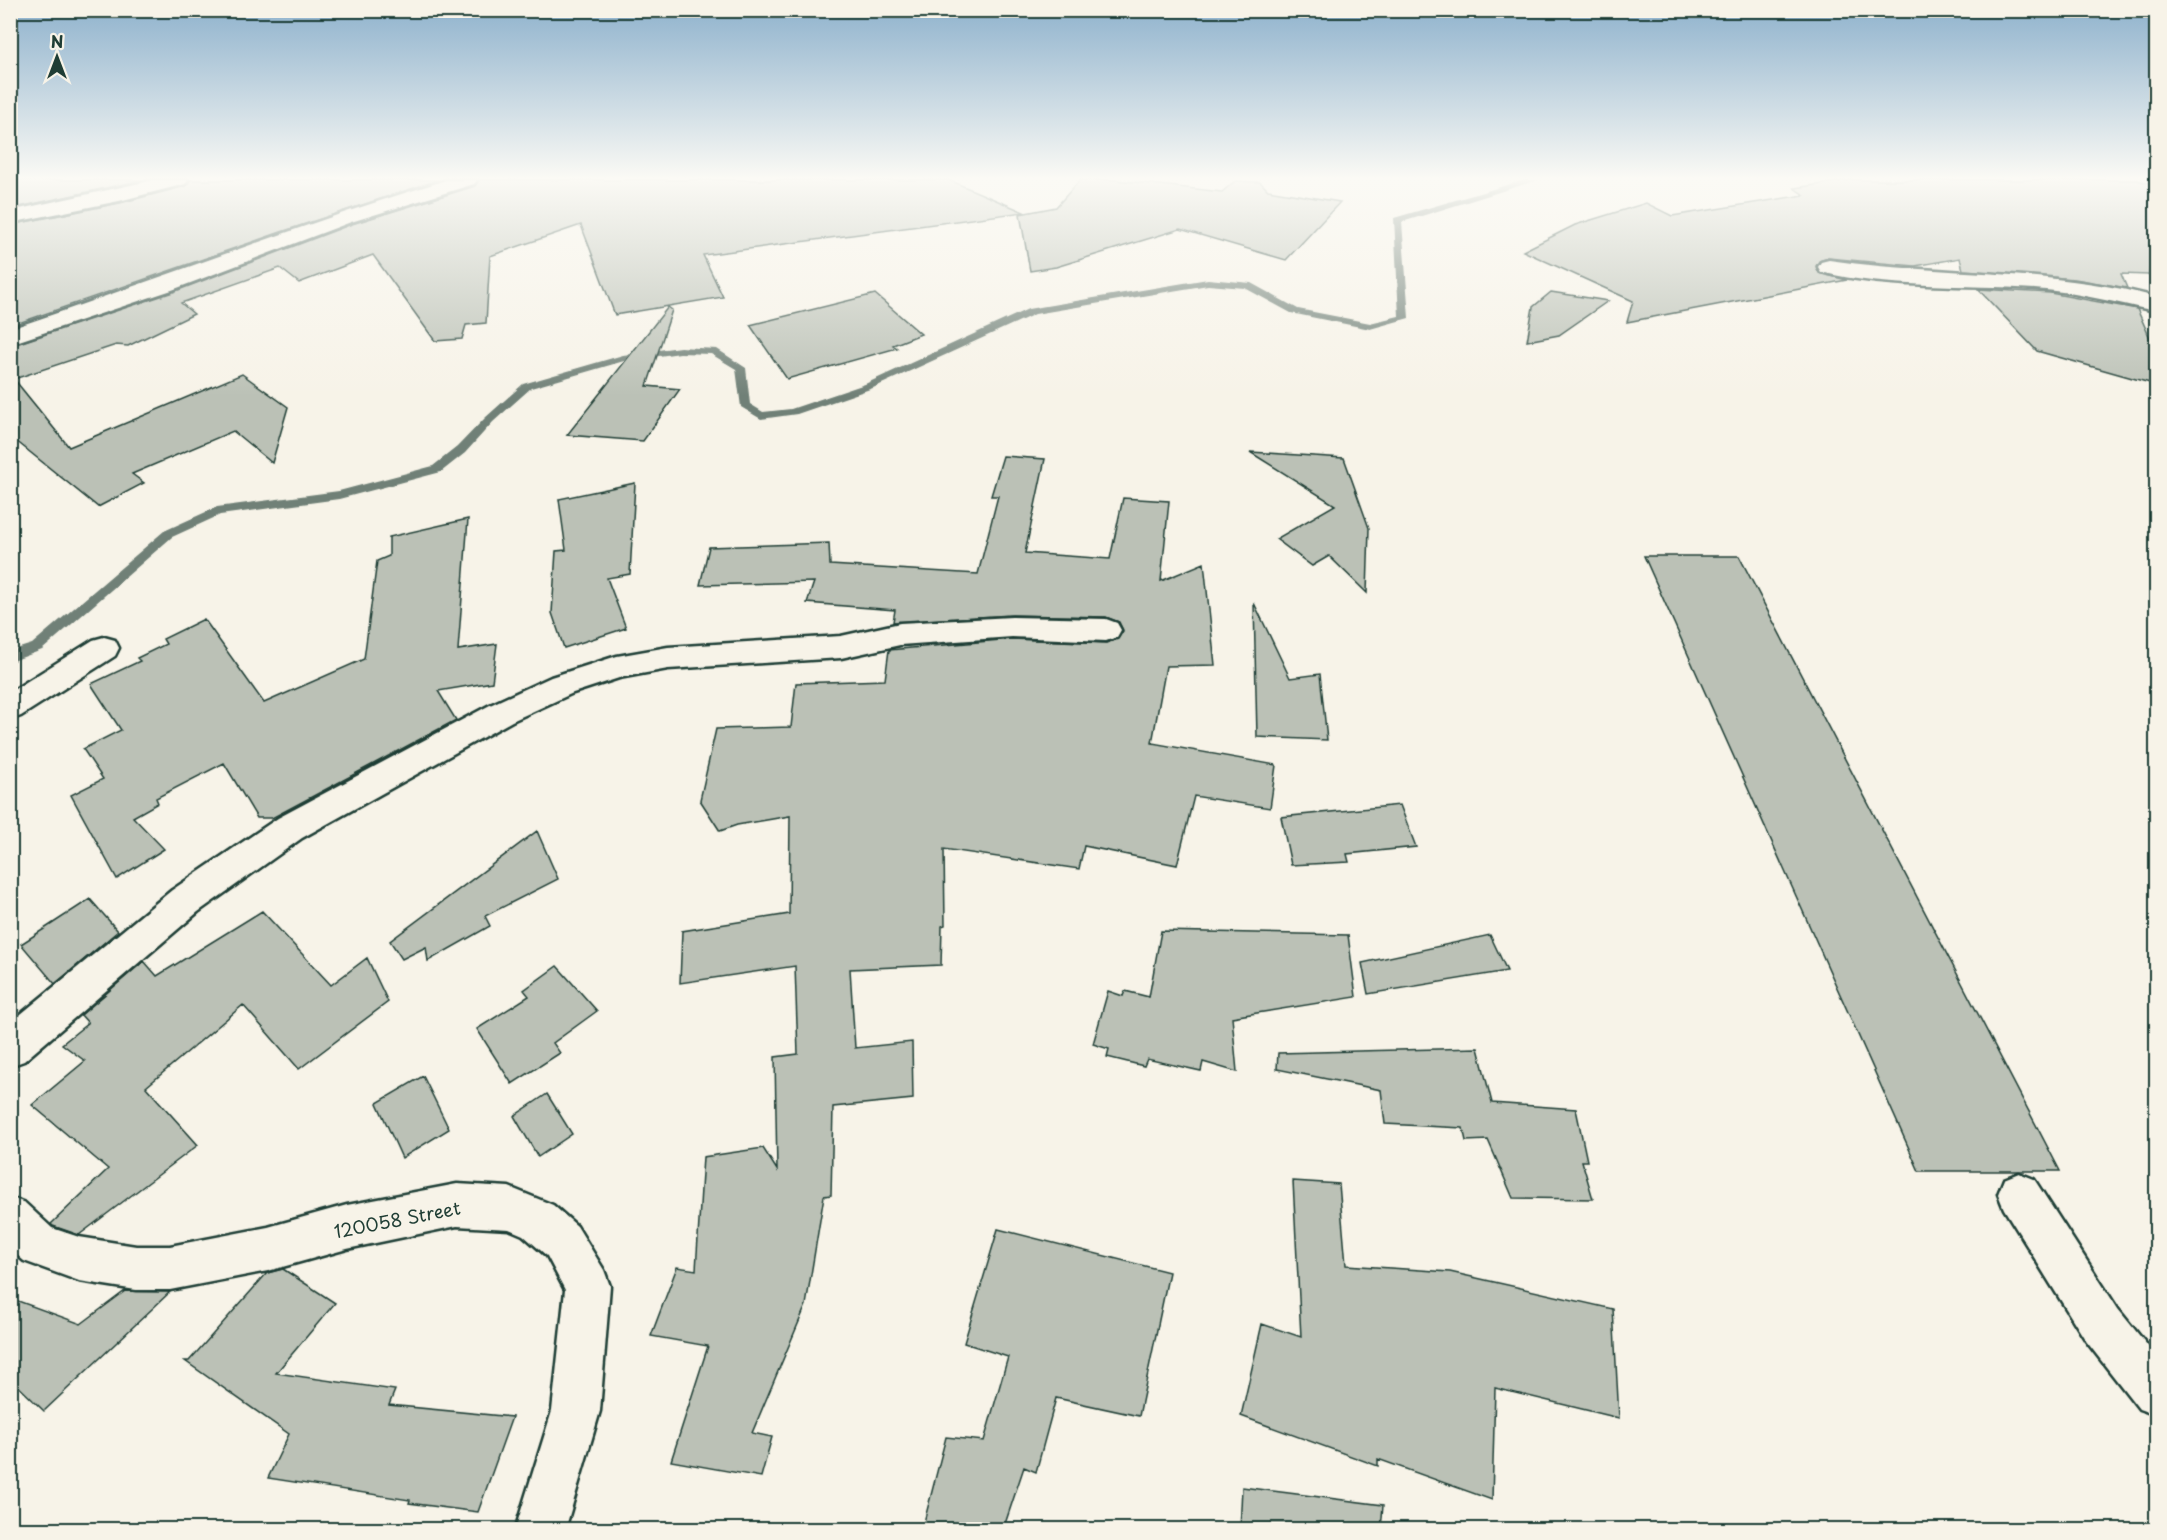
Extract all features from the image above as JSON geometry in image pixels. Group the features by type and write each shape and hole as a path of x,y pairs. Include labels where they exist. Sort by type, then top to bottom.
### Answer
{"street":[{"path":"10,337 164,285 253,252"},
{"path":"1829,267 1894,276 2048,284 2120,294 2157,303"},
{"path":"10,1047 184,901 290,828 501,713 562,686 617,667 668,658 841,646 900,634 1012,627 1106,630"},
{"path":"10,708 104,648"},
{"path":"2019,1194 2102,1325 2157,1392"},
{"name":"120058 Street","path":"10,1218 39,1246 79,1259 136,1268 170,1268 256,1251 347,1227 457,1205 509,1208 538,1220 562,1241 588,1286 576,1411 540,1530"}],"building":[{"path":"10,252 224,252 10,326"},
{"path":"279,252 502,252 490,256 486,323 466,325 462,339 435,341 373,255 299,283 280,268 181,303 194,314 128,346 116,345 14,379 69,447 242,374 288,407 272,463 233,431 132,474 144,483 98,507 10,436 10,346 173,292"},
{"path":"591,252 726,252 703,255 723,297 615,315"},
{"path":"1027,252 1105,252 1056,267 1030,271"},
{"path":"1258,252 1294,252 1286,260"},
{"path":"1525,252 2151,252 2149,275 2121,274 2127,288 2075,279 1963,270 1960,258 1915,266 1828,258 1819,261 1816,266 1819,273 1847,280 1627,322 1633,301"},
{"path":"1978,289 2050,293 2137,309 2157,354 2157,385 2037,351"},
{"path":"1551,292 1608,301 1559,335 1527,341 1533,307"},
{"path":"875,294 921,334 893,345 897,348 787,379 750,325"},
{"path":"668,307 672,310 647,386 680,389 643,441 567,435"},
{"path":"1250,452 1344,458 1369,528 1367,593 1329,556 1312,566 1276,539 1335,505"},
{"path":"1003,456 1045,459 1025,553 1110,559 1123,498 1169,501 1161,581 1204,563 1215,665 1166,666 1152,743 1276,765 1270,808 1194,796 1177,865 1084,846 1079,869 944,849 945,925 942,926 941,965 850,969 855,1048 912,1042 913,1099 833,1107 831,1195 824,1196 806,1305 752,1433 772,1437 761,1477 671,1461 708,1346 651,1336 677,1267 696,1270 703,1157 763,1148 777,1170 775,1057 798,1054 795,966 680,983 682,931 789,914 790,816 737,825 720,831 700,800 716,729 791,727 796,683 885,680 889,650 1012,639 1106,643 1118,639 1123,631 1119,622 1106,617 1012,615 893,622 895,610 807,603 814,582 700,585 709,547 829,543 830,565 978,574 998,496 991,496"},
{"path":"635,483 630,574 607,578 626,628 564,648 552,613 556,551 566,550 559,499"},
{"path":"468,519 458,650 497,644 492,682 438,691 456,720 272,818 257,818 224,763 156,798 158,803 133,817 164,849 117,879 71,795 103,779 83,749 121,730 91,684 140,661 137,658 166,644 163,639 204,619 264,703 364,659 377,561 389,556 389,537"},
{"path":"1644,556 1739,556 2060,1171 1919,1171"},
{"path":"1254,603 1290,678 1320,674 1327,740 1257,737"},
{"path":"1400,805 1416,847 1347,854 1349,862 1291,865 1281,817"},
{"path":"537,831 558,879 485,916 490,926 428,961 426,947 402,959 390,941"},
{"path":"90,899 118,931 55,984 21,944"},
{"path":"262,911 331,985 367,958 388,1002 299,1069 243,1005 146,1087 198,1145 79,1235 53,1226 51,1224 108,1169 32,1105 85,1061 62,1044 88,1023 81,1015 144,961 157,976"},
{"path":"1161,931 1348,935 1356,997 1232,1017 1237,1072 1203,1062 1201,1071 1147,1059 1144,1066 1107,1057 1109,1049 1093,1044 1108,991 1123,996 1125,991 1149,997"},
{"path":"1490,935 1507,971 1368,994 1362,963"},
{"path":"557,966 597,1011 553,1043 560,1053 512,1084 477,1029 529,996 524,990"},
{"path":"1478,1048 1492,1103 1576,1109 1587,1161 1582,1161 1593,1199 1513,1198 1488,1140 1466,1141 1463,1128 1385,1124 1381,1090 1277,1069 1278,1053"},
{"path":"423,1076 449,1129 402,1158 377,1103"},
{"path":"547,1094 572,1134 538,1157 514,1116"},
{"path":"1293,1181 1339,1184 1346,1265 1450,1272 1613,1309 1619,1418 1495,1388 1492,1500 1378,1459 1378,1466 1241,1416 1262,1324 1301,1337"},
{"path":"998,1229 1169,1272 1139,1416 1056,1398 1036,1472 1024,1467 1003,1530 922,1530 946,1437 984,1441 1008,1357 964,1343"},
{"path":"283,1269 335,1303 276,1373 395,1390 389,1405 512,1417 478,1512 409,1503 410,1500 268,1478 289,1434 185,1361 189,1361 267,1273"},
{"path":"125,1291 170,1292 44,1411 10,1378 10,1298 81,1324"},
{"path":"1242,1487 1383,1505 1381,1530 1240,1530"}],"waterway":[{"path":"10,657 37,647 168,534 217,511 339,495 437,469 461,450 489,420 527,386 623,358 680,350 713,351 741,368 745,405 761,416 793,412 869,386 1032,311 1208,282 1247,285 1295,311 1370,326 1404,318 1399,252"}]}
